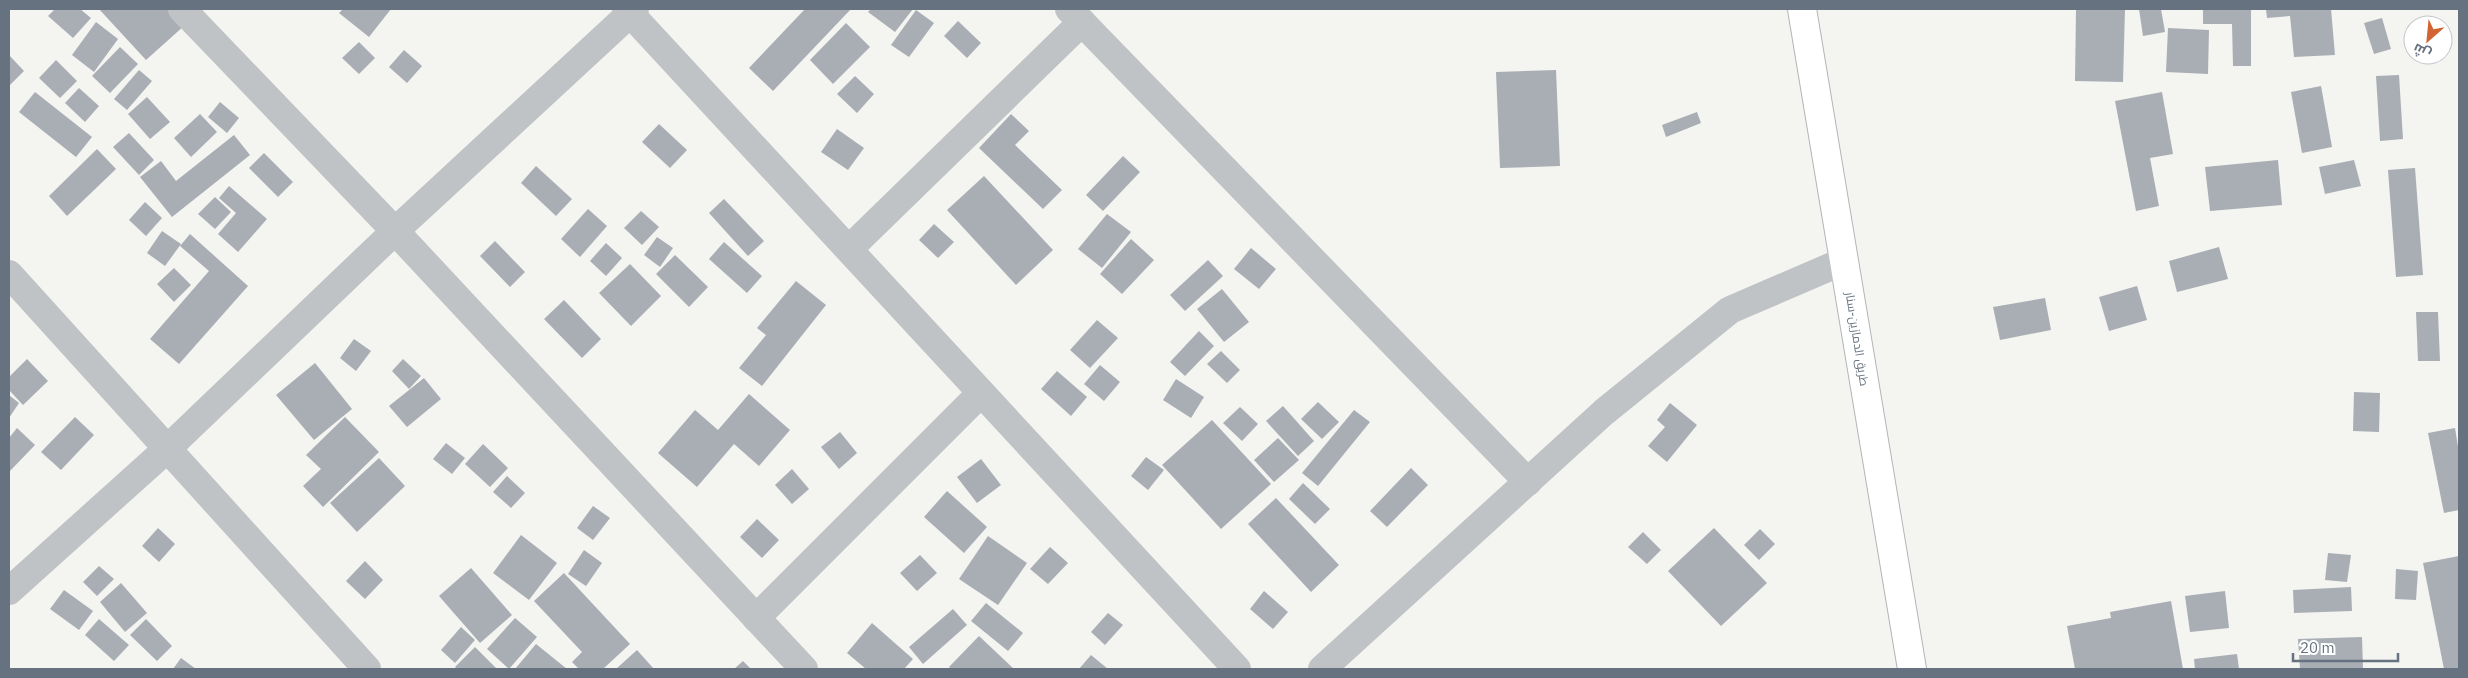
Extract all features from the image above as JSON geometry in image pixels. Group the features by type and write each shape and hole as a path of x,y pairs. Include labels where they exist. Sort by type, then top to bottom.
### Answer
{"highway":[{"name":"طريق الدمازين-سنار","path":"1802,9 1912,669"}],"street":[{"path":"182,9 395,232 804,669"},
{"path":"9,591 167,449 630,10 1237,669"},
{"path":"849,249 1075,15 1528,482"},
{"path":"1322,669 1604,412 1730,310 1844,261"},
{"path":"9,274 368,669"},
{"path":"756,618 981,393"}],"building":[{"path":"55,9 80,9 91,18 73,38 48,16"},
{"path":"99,9 171,9 185,25 146,60"},
{"path":"343,9 391,9 369,37 339,13"},
{"path":"805,9 851,9 773,91 749,68"},
{"path":"871,9 913,9 895,32 868,12"},
{"path":"2076,9 2125,9 2123,82 2075,81"},
{"path":"2139,9 2161,9 2165,32 2143,36"},
{"path":"2203,9 2251,9 2251,66 2233,66 2232,24 2203,24"},
{"path":"2266,9 2331,9 2335,55 2294,57 2290,16 2267,18"},
{"path":"916,10 934,23 909,57 891,45"},
{"path":"2382,18 2391,49 2374,54 2364,23"},
{"path":"958,21 981,43 967,58 944,36"},
{"path":"96,22 118,39 94,72 72,55"},
{"path":"846,23 870,47 833,84 810,60"},
{"path":"2168,28 2209,30 2208,74 2166,72"},
{"path":"359,42 375,58 359,74 342,58"},
{"path":"120,47 138,64 110,93 92,76"},
{"path":"404,50 422,66 407,83 389,67"},
{"path":"9,55 24,71 9,86"},
{"path":"56,60 77,81 60,98 39,78"},
{"path":"139,70 152,81 127,110 114,99"},
{"path":"1556,70 1560,166 1500,168 1496,72"},
{"path":"2399,75 2403,139 2380,141 2376,76"},
{"path":"855,76 874,94 857,113 837,94"},
{"path":"2321,86 2332,147 2302,153 2291,92"},
{"path":"79,88 99,106 85,122 65,103"},
{"path":"35,92 92,137 76,157 19,112"},
{"path":"2162,92 2173,154 2150,158 2159,206 2136,211 2115,101"},
{"path":"147,97 170,122 150,139 128,114"},
{"path":"220,102 239,118 227,133 208,117"},
{"path":"1697,112 1701,123 1666,137 1662,125"},
{"path":"200,114 217,132 191,157 174,138"},
{"path":"1011,114 1029,131 1015,145 1062,190 1043,209 979,148"},
{"path":"659,124 687,150 670,168 642,142"},
{"path":"837,129 864,148 848,170 821,152"},
{"path":"129,133 154,160 139,175 113,147"},
{"path":"234,135 250,155 172,217 140,177 161,161 176,181"},
{"path":"97,149 116,169 67,216 49,196"},
{"path":"264,153 293,182 278,197 249,168"},
{"path":"1123,156 1140,172 1103,211 1086,195"},
{"path":"2278,160 2282,205 2210,211 2205,167"},
{"path":"2354,160 2361,186 2325,194 2319,167"},
{"path":"536,166 572,199 556,216 521,183"},
{"path":"2415,168 2423,275 2396,277 2388,170"},
{"path":"984,176 1053,250 1016,285 947,210"},
{"path":"229,186 267,219 238,252 218,234 236,213 219,198"},
{"path":"215,197 231,212 215,229 198,214"},
{"path":"724,199 764,241 748,256 709,213"},
{"path":"145,202 162,218 146,236 129,220"},
{"path":"588,209 607,226 580,257 561,239"},
{"path":"641,211 659,227 642,245 624,228"},
{"path":"1107,214 1131,232 1102,268 1078,249"},
{"path":"934,224 954,242 938,258 919,240"},
{"path":"162,231 181,244 165,266 147,253"},
{"path":"190,234 248,286 179,364 150,339 209,271 180,246"},
{"path":"657,237 673,248 660,267 644,255"},
{"path":"1131,239 1154,260 1122,294 1100,274"},
{"path":"495,241 525,272 510,287 480,256"},
{"path":"724,242 762,276 747,293 709,259"},
{"path":"606,243 622,258 606,276 590,261"},
{"path":"2219,247 2228,279 2177,292 2169,261"},
{"path":"1251,248 1276,269 1259,289 1234,269"},
{"path":"675,255 708,287 689,307 656,274"},
{"path":"1208,260 1223,276 1185,311 1170,295"},
{"path":"630,264 661,296 631,326 599,293"},
{"path":"174,268 191,285 174,302 157,284"},
{"path":"796,281 826,305 762,386 739,368 766,335 757,328"},
{"path":"2137,286 2147,320 2109,331 2099,297"},
{"path":"1222,289 1249,322 1224,342 1197,309"},
{"path":"2045,298 2051,330 2000,340 1993,307"},
{"path":"564,300 601,339 582,358 544,319"},
{"path":"2416,312 2438,312 2440,361 2418,361"},
{"path":"1097,320 1118,338 1090,368 1070,350"},
{"path":"1199,331 1214,346 1185,376 1170,362"},
{"path":"354,339 371,351 356,371 340,358"},
{"path":"1221,351 1240,370 1227,383 1207,364"},
{"path":"27,359 48,381 23,405 9,390 9,377"},
{"path":"403,359 421,376 409,389 392,371"},
{"path":"315,363 352,409 314,440 276,395"},
{"path":"1100,365 1120,382 1104,401 1084,384"},
{"path":"1057,371 1087,397 1071,416 1041,389"},
{"path":"424,378 441,399 407,427 389,406"},
{"path":"1176,379 1204,397 1191,418 1163,400"},
{"path":"2354,392 2380,393 2379,432 2353,431"},
{"path":"749,394 790,430 759,466 734,444 697,487 658,453 695,410 718,430"},
{"path":"9,395 19,403 9,418"},
{"path":"1318,402 1339,422 1322,439 1301,419"},
{"path":"1670,403 1697,425 1667,462 1648,446 1665,427 1657,420"},
{"path":"1283,406 1314,441 1298,456 1266,421"},
{"path":"1240,407 1258,424 1242,441 1223,423"},
{"path":"1354,410 1370,422 1318,486 1302,473"},
{"path":"75,417 94,435 61,470 41,452"},
{"path":"345,417 379,452 323,507 303,486 321,469 306,455"},
{"path":"1212,420 1271,484 1221,529 1162,465"},
{"path":"17,428 35,445 9,472 9,438"},
{"path":"2455,428 2459,453 2459,510 2444,513 2428,433"},
{"path":"840,432 857,453 839,469 821,447"},
{"path":"1278,438 1299,460 1274,482 1254,460"},
{"path":"446,443 465,458 452,474 433,459"},
{"path":"483,444 508,468 490,487 465,464"},
{"path":"1146,457 1164,470 1148,490 1131,476"},
{"path":"379,458 405,486 357,532 330,503"},
{"path":"981,459 1001,485 977,503 957,477"},
{"path":"1411,468 1428,485 1387,527 1370,511"},
{"path":"792,469 809,489 792,504 775,485"},
{"path":"507,476 525,493 511,508 493,492"},
{"path":"1303,483 1330,509 1315,524 1289,499"},
{"path":"947,491 987,527 964,553 924,517"},
{"path":"1276,498 1339,565 1311,592 1248,524"},
{"path":"593,506 610,518 593,540 577,528"},
{"path":"757,519 779,540 762,558 740,537"},
{"path":"158,528 175,544 159,562 142,546"},
{"path":"1714,528 1767,583 1721,626 1668,571"},
{"path":"1760,529 1775,544 1759,560 1744,545"},
{"path":"1643,532 1661,550 1647,564 1628,547"},
{"path":"521,535 557,563 529,600 493,573"},
{"path":"988,536 1027,563 998,605 959,579"},
{"path":"1050,547 1068,563 1048,584 1030,569"},
{"path":"584,550 602,563 586,586 568,574"},
{"path":"2328,553 2351,555 2347,582 2325,580"},
{"path":"920,555 937,573 917,591 900,573"},
{"path":"2459,556 2459,669 2444,669 2423,563"},
{"path":"365,561 383,580 365,599 346,581"},
{"path":"99,566 114,579 97,596 83,582"},
{"path":"471,568 512,615 480,643 439,596"},
{"path":"2396,569 2418,571 2416,600 2395,599"},
{"path":"564,573 630,644 603,669 579,669 572,662 582,652 534,601"},
{"path":"121,583 147,613 125,632 100,602"},
{"path":"2351,587 2352,611 2294,613 2293,590"},
{"path":"64,590 93,611 79,630 50,609"},
{"path":"1264,591 1288,612 1273,629 1250,609"},
{"path":"2225,591 2229,628 2190,632 2185,596"},
{"path":"2171,601 2183,669 2075,669 2067,626 2111,618 2110,612"},
{"path":"986,603 1023,633 1008,651 971,621"},
{"path":"953,609 967,625 923,664 909,647"},
{"path":"1108,613 1123,625 1105,645 1091,632"},
{"path":"515,618 537,637 509,669 487,649"},
{"path":"99,619 129,645 114,661 85,635"},
{"path":"146,619 172,646 157,661 130,635"},
{"path":"872,623 913,659 904,669 866,669 847,653"},
{"path":"461,627 475,640 455,663 441,650"},
{"path":"979,636 1014,669 951,669 949,667"},
{"path":"2362,637 2363,669 2300,669 2298,639"},
{"path":"536,644 567,669 515,669"},
{"path":"475,647 497,669 457,669 455,667"},
{"path":"637,650 654,669 616,669"},
{"path":"2237,654 2239,669 2195,669 2194,659"},
{"path":"1091,655 1108,669 1079,669"},
{"path":"181,658 196,669 173,669"},
{"path":"743,661 751,669 734,669"}]}
